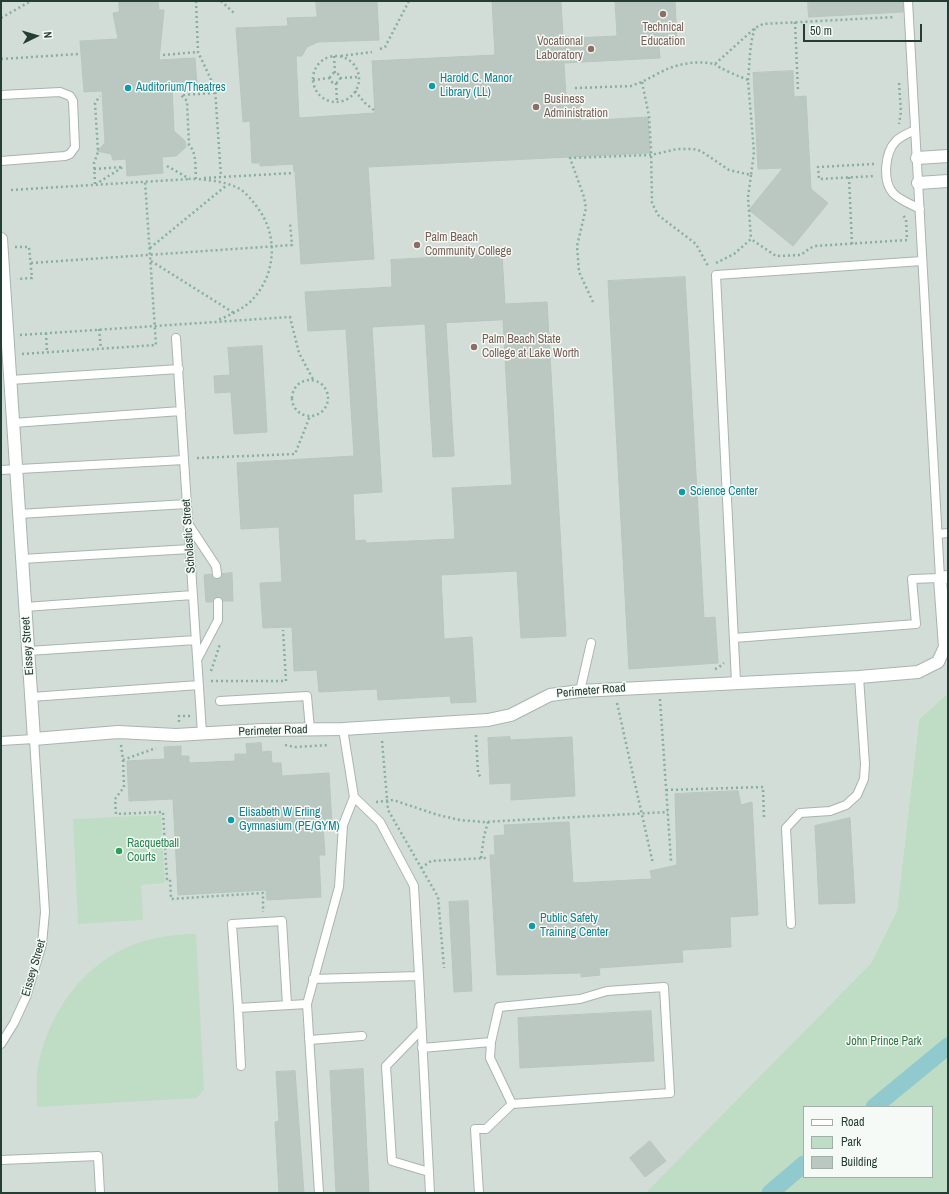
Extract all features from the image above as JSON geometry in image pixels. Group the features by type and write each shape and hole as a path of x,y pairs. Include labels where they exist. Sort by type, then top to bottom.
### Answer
{"street":[{"path":"916,158 948,156"},
{"path":"918,183 948,181"},
{"name":"Eissey Street","path":"1,240 5,365 10,380 34,739"},
{"name":"Perimeter Road","path":"34,739 118,732 176,735 343,729 488,720 511,715 550,695 580,690 859,677 918,672 938,662 945,647 944,578"}],"lane":[{"path":"734,638 916,624 912,579 944,578 938,534 908,1"},
{"path":"1,95 60,92 70,96 73,101 75,147 70,154 65,156 1,161"},
{"path":"915,130 897,140 891,147 887,163 887,182 892,192 896,196 920,209"},
{"path":"736,682 716,275 922,261"},
{"name":"Scholastic Street","path":"176,338 202,733"},
{"path":"10,380 179,369"},
{"path":"13,423 181,412"},
{"path":"1,470 184,460"},
{"path":"19,514 187,504"},
{"path":"188,523 216,566 217,574"},
{"path":"938,534 948,533"},
{"path":"22,560 190,549"},
{"path":"25,607 193,595"},
{"path":"197,659 218,620 218,602"},
{"path":"28,651 196,640"},
{"path":"580,690 591,644"},
{"path":"790,924 786,828 800,813 830,811 846,805 857,795 864,779 865,764 859,677"},
{"path":"31,697 199,685"},
{"path":"220,701 307,696 310,729"},
{"path":"319,1193 307,1004 339,887 343,825 354,797 343,729"},
{"path":"1,741 34,739"},
{"name":"Eissey Street","path":"1,1044 14,1023 26,997 42,944 45,912 34,739"},
{"path":"354,797 380,822 414,886 430,1193"},
{"path":"241,1066 232,924 282,921 287,1005"},
{"path":"313,979 419,976"},
{"path":"479,1193 475,1129 486,1129 512,1104 670,1093 664,987 607,991 580,999 499,1007 490,1058 512,1104"},
{"path":"238,1008 307,1004"},
{"path":"421,1030 386,1066 392,1161 429,1172"},
{"path":"309,1040 362,1036"},
{"path":"422,1048 492,1042"},
{"path":"1,1160 98,1156 100,1193"}],"path":[{"path":"1,18 31,1"},
{"path":"196,1 198,52 215,88 221,177"},
{"path":"220,1 234,13"},
{"path":"380,49 385,47 409,1"},
{"path":"895,12 896,23"},
{"path":"715,64 756,28 763,24 895,17"},
{"path":"795,22 798,91"},
{"path":"751,239 748,196 754,152 748,80 749,53 752,36 756,28"},
{"path":"164,55 198,52"},
{"path":"339,57 372,52"},
{"path":"1,59 78,54"},
{"path":"334,56 335,73 338,74 340,78"},
{"path":"334,56 339,57 346,59 352,64 358,76 358,85 355,91 346,100 337,102 328,101 322,98 314,88 313,80 316,68 325,59 334,56"},
{"path":"575,88 630,86 642,82 658,73 694,62 703,61 715,64 717,67 728,70 748,80"},
{"path":"313,80 330,78 332,74 335,73"},
{"path":"340,78 358,76"},
{"path":"330,78 332,82 336,83"},
{"path":"337,102 336,83 339,82 340,78"},
{"path":"897,126 900,123 899,81"},
{"path":"642,82 649,116 652,155 652,203 658,215 696,244 708,266"},
{"path":"355,91 365,103 375,111"},
{"path":"196,179 194,155 192,148 189,145 187,101 181,95 215,93"},
{"path":"95,184 94,163 98,152 95,103 100,96"},
{"path":"593,302 578,272 577,246 586,208 584,197 570,158 652,155 677,149 694,149 701,151 729,170 750,175"},
{"path":"876,157 874,164 876,180"},
{"path":"874,164 818,166 819,179 875,176"},
{"path":"167,166 190,179"},
{"path":"94,169 123,167 95,184"},
{"path":"196,179 294,173"},
{"path":"849,177 852,244"},
{"path":"11,190 190,179 212,180 241,190 259,209 268,224 272,246 270,266 263,285 250,302 234,313 214,321"},
{"path":"22,354 156,345 145,181"},
{"path":"150,248 227,184"},
{"path":"751,239 776,256 801,256 810,248 815,246 907,240 906,219 900,211"},
{"path":"31,263 292,245 290,224"},
{"path":"703,268 734,254 751,239"},
{"path":"15,248 29,246 32,278 17,279"},
{"path":"150,260 234,313"},
{"path":"20,335 290,317 298,353 314,381"},
{"path":"99,329 101,349"},
{"path":"46,333 47,353"},
{"path":"308,380 319,383 324,387 327,404 320,413 310,416 298,412 294,408 292,396 297,385 308,380"},
{"path":"197,458 295,454 310,416"},
{"path":"211,681 286,681 283,630"},
{"path":"212,688 211,669 222,641"},
{"path":"712,670 723,664 725,658"},
{"path":"660,699 671,861"},
{"path":"616,701 654,864"},
{"path":"476,735 478,773 481,778"},
{"path":"382,741 388,810 438,897 444,968"},
{"path":"120,742 123,760 124,787 115,799 116,814 163,812 167,879 170,879 171,899 263,893 263,922"},
{"path":"123,760 162,746"},
{"path":"666,790 763,787 764,820"},
{"path":"360,804 393,800 453,819 488,822 668,812"},
{"path":"481,858 484,836 488,822"},
{"path":"409,877 432,861 486,858"}],"shaded area":[{"name":"Palm Beach State College at Lake Worth","path":"1,1 948,1 948,693 919,719 897,910 871,963 645,1193 1,1193"}],"green space":[{"name":"John Prince Park","path":"948,693 948,1193 645,1193 871,963 897,910 919,719"},
{"name":"Racquetball Courts","path":"161,815 165,883 141,885 143,920 78,924 73,819"},
{"path":"186,934 196,934 204,1089 197,1098 37,1107 37,1073 42,1051 49,1029 72,990 105,960 125,948 147,940"}],"building":[{"name":"Auditorium/Theatres","path":"119,1 158,1 159,10 164,10 159,60 195,58 197,85 172,87 174,131 185,141 186,147 176,156 162,157 163,173 127,176 126,159 113,160 111,154 97,151 105,143 102,91 84,92 80,41 118,39 113,13 119,12"},
{"path":"316,1 377,1 379,40 318,42 307,47 302,56 296,56 299,118 375,113 372,61 495,55 492,1 561,1 563,36 574,38 617,36 615,1 675,1 677,44 659,45 660,58 564,63 566,97 580,96 581,121 648,117 650,153 368,167 374,259 301,264 295,171 293,164 260,166 260,163 252,163 250,121 243,122 236,28 288,26 287,18 317,17"},
{"path":"808,1 903,1 903,12 809,17"},
{"path":"793,71 794,97 806,96 811,189 828,203 793,246 749,210 783,168 758,169 753,73"},
{"path":"502,254 505,304 547,302 566,636 521,638 517,571 441,575 444,639 472,637 476,702 451,703 450,696 378,700 377,689 319,692 317,670 294,671 292,627 263,628 260,583 282,582 279,527 241,529 237,463 354,456 346,329 308,331 305,292 392,287 391,260","holes":["503,320 512,485 452,488 455,539 366,543 365,540 355,541 353,494 382,492 372,327 425,324 433,457 454,456 446,323"]},
{"name":"Science Center","path":"685,277 704,618 715,617 718,663 629,669 608,281"},
{"path":"262,346 267,432 234,434 231,392 215,393 214,376 230,375 228,348"},
{"path":"232,573 233,601 223,601 221,597 218,597 213,599 212,602 206,602 204,575 211,574 213,578 217,579 221,578 222,574"},
{"path":"510,737 510,740 572,737 575,796 511,800 511,783 490,784 488,738"},
{"name":"Elisabeth W Erling Gymnasium (PE/GYM)","path":"261,743 262,752 271,751 272,763 281,763 282,776 329,773 332,825 323,826 325,855 319,855 321,897 267,900 266,890 178,895 173,799 129,801 127,761 165,759 164,747 181,746 181,756 189,756 189,763 235,761 235,754 247,754 246,744"},
{"path":"738,791 741,805 752,802 758,915 730,917 731,947 682,950 683,962 599,968 600,975 581,977 581,973 497,975 490,855 495,855 494,836 505,835 504,825 569,822 573,883 652,879 650,871 677,865 675,794"},
{"path":"850,818 855,903 819,904 815,826"},
{"path":"468,901 472,991 454,992 449,902"},
{"path":"651,1011 654,1061 520,1068 518,1018"},
{"path":"363,1069 369,1193 336,1193 330,1071"},
{"path":"295,1071 304,1193 279,1193 275,1122 279,1121 276,1072"},
{"path":"650,1141 666,1161 645,1177 630,1158"}],"waterway":[{"path":"875,1106 948,1046"},
{"path":"770,1193 803,1165"}],"place":[{"name":"Technical Education","path":"663,14"},
{"name":"Vocational Laboratory","path":"591,49"},
{"name":"Harold C. Manor Library (LL)","path":"432,86"},
{"name":"Auditorium/Theatres","path":"128,88"},
{"name":"Business Administration","path":"536,107"},
{"name":"Palm Beach Community College","path":"417,245"},
{"name":"Palm Beach State College at Lake Worth","path":"474,347"},
{"name":"Science Center","path":"682,492"},
{"name":"Elisabeth W Erling Gymnasium (PE/GYM)","path":"231,820"},
{"name":"Racquetball Courts","path":"119,851"},
{"name":"Public Safety Training Center","path":"532,926"}]}
